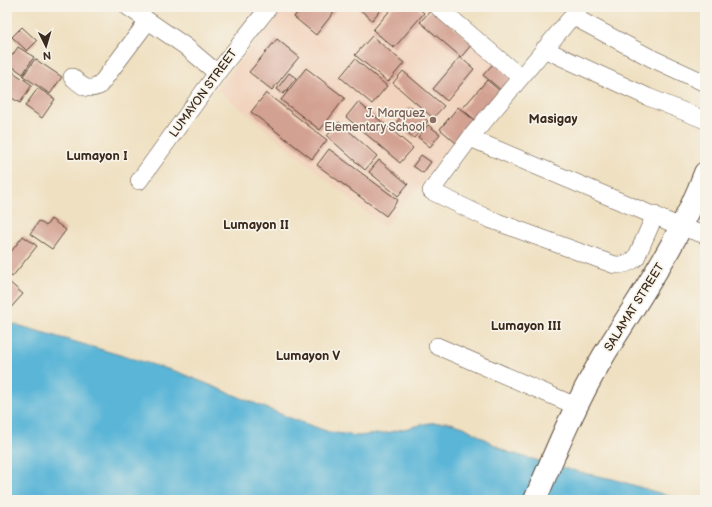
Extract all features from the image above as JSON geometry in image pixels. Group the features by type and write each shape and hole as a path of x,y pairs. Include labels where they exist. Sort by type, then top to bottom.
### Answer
{"main road":[{"name":"SALAMAT STREET","path":"535,500 576,406 604,356 656,273 699,191 705,173"}],"street":[{"path":"128,7 185,46 217,73"},
{"name":"LUMAYON STREET","path":"139,181 217,73 269,7"},
{"path":"438,7 520,77"},
{"path":"654,215 636,258 623,265 614,265 489,218 431,191 470,138 576,12 651,58 705,83"},
{"path":"72,77 86,88 99,86 148,21"},
{"path":"544,49 648,97 705,120"},
{"path":"470,138 681,227 705,235"},
{"path":"437,346 576,406"}],"shaded area":[{"path":"285,7 428,7 516,78 384,227 217,89"}],"water":[{"path":"7,322 178,372 293,419 329,432 358,436 386,433 429,423 447,422 464,427 507,452 583,473 613,479 682,500 7,500"}],"building":[{"path":"302,7 338,7 316,35 294,17"},
{"path":"357,7 383,7 372,20"},
{"path":"393,7 417,7 424,13 394,48 373,30"},
{"path":"432,9 473,43 461,57 420,22"},
{"path":"22,27 37,41 27,51 12,37"},
{"path":"372,36 404,63 388,82 355,55"},
{"path":"277,39 299,57 272,90 249,72"},
{"path":"18,47 34,57 23,74 7,63"},
{"path":"460,57 474,69 447,101 433,89"},
{"path":"35,59 62,77 50,94 23,76"},
{"path":"355,59 387,86 372,104 340,77"},
{"path":"494,63 511,78 501,90 483,75"},
{"path":"306,68 345,98 320,130 281,100"},
{"path":"10,70 32,85 20,103 7,95 7,75"},
{"path":"403,71 444,106 433,118 393,83"},
{"path":"289,73 296,78 283,94 277,89"},
{"path":"487,80 501,92 476,121 462,109"},
{"path":"38,88 55,99 42,118 25,106"},
{"path":"266,93 327,140 312,159 251,112"},
{"path":"358,102 413,148 400,163 346,117"},
{"path":"410,106 428,121 414,138 396,123"},
{"path":"458,107 475,121 456,143 440,129"},
{"path":"339,122 377,156 365,170 327,136"},
{"path":"428,125 440,134 430,147 418,137"},
{"path":"329,149 398,200 386,216 317,165"},
{"path":"421,155 431,162 423,173 413,166"},
{"path":"379,160 408,184 398,196 369,172"},
{"path":"51,219 66,230 52,249 30,234 39,221 46,226"},
{"path":"23,236 37,246 12,277 7,273 7,257"},
{"path":"8,281 23,294 7,312 7,283"}],"place":[{"name":"J. Marquez Elementary School","path":"433,120"}],"district":[{"name":"Masigay","path":"553,118"},
{"name":"Lumayon I","path":"97,155"},
{"name":"Lumayon II","path":"256,224"},
{"name":"Lumayon III","path":"526,325"},
{"name":"Lumayon V","path":"308,355"}]}
